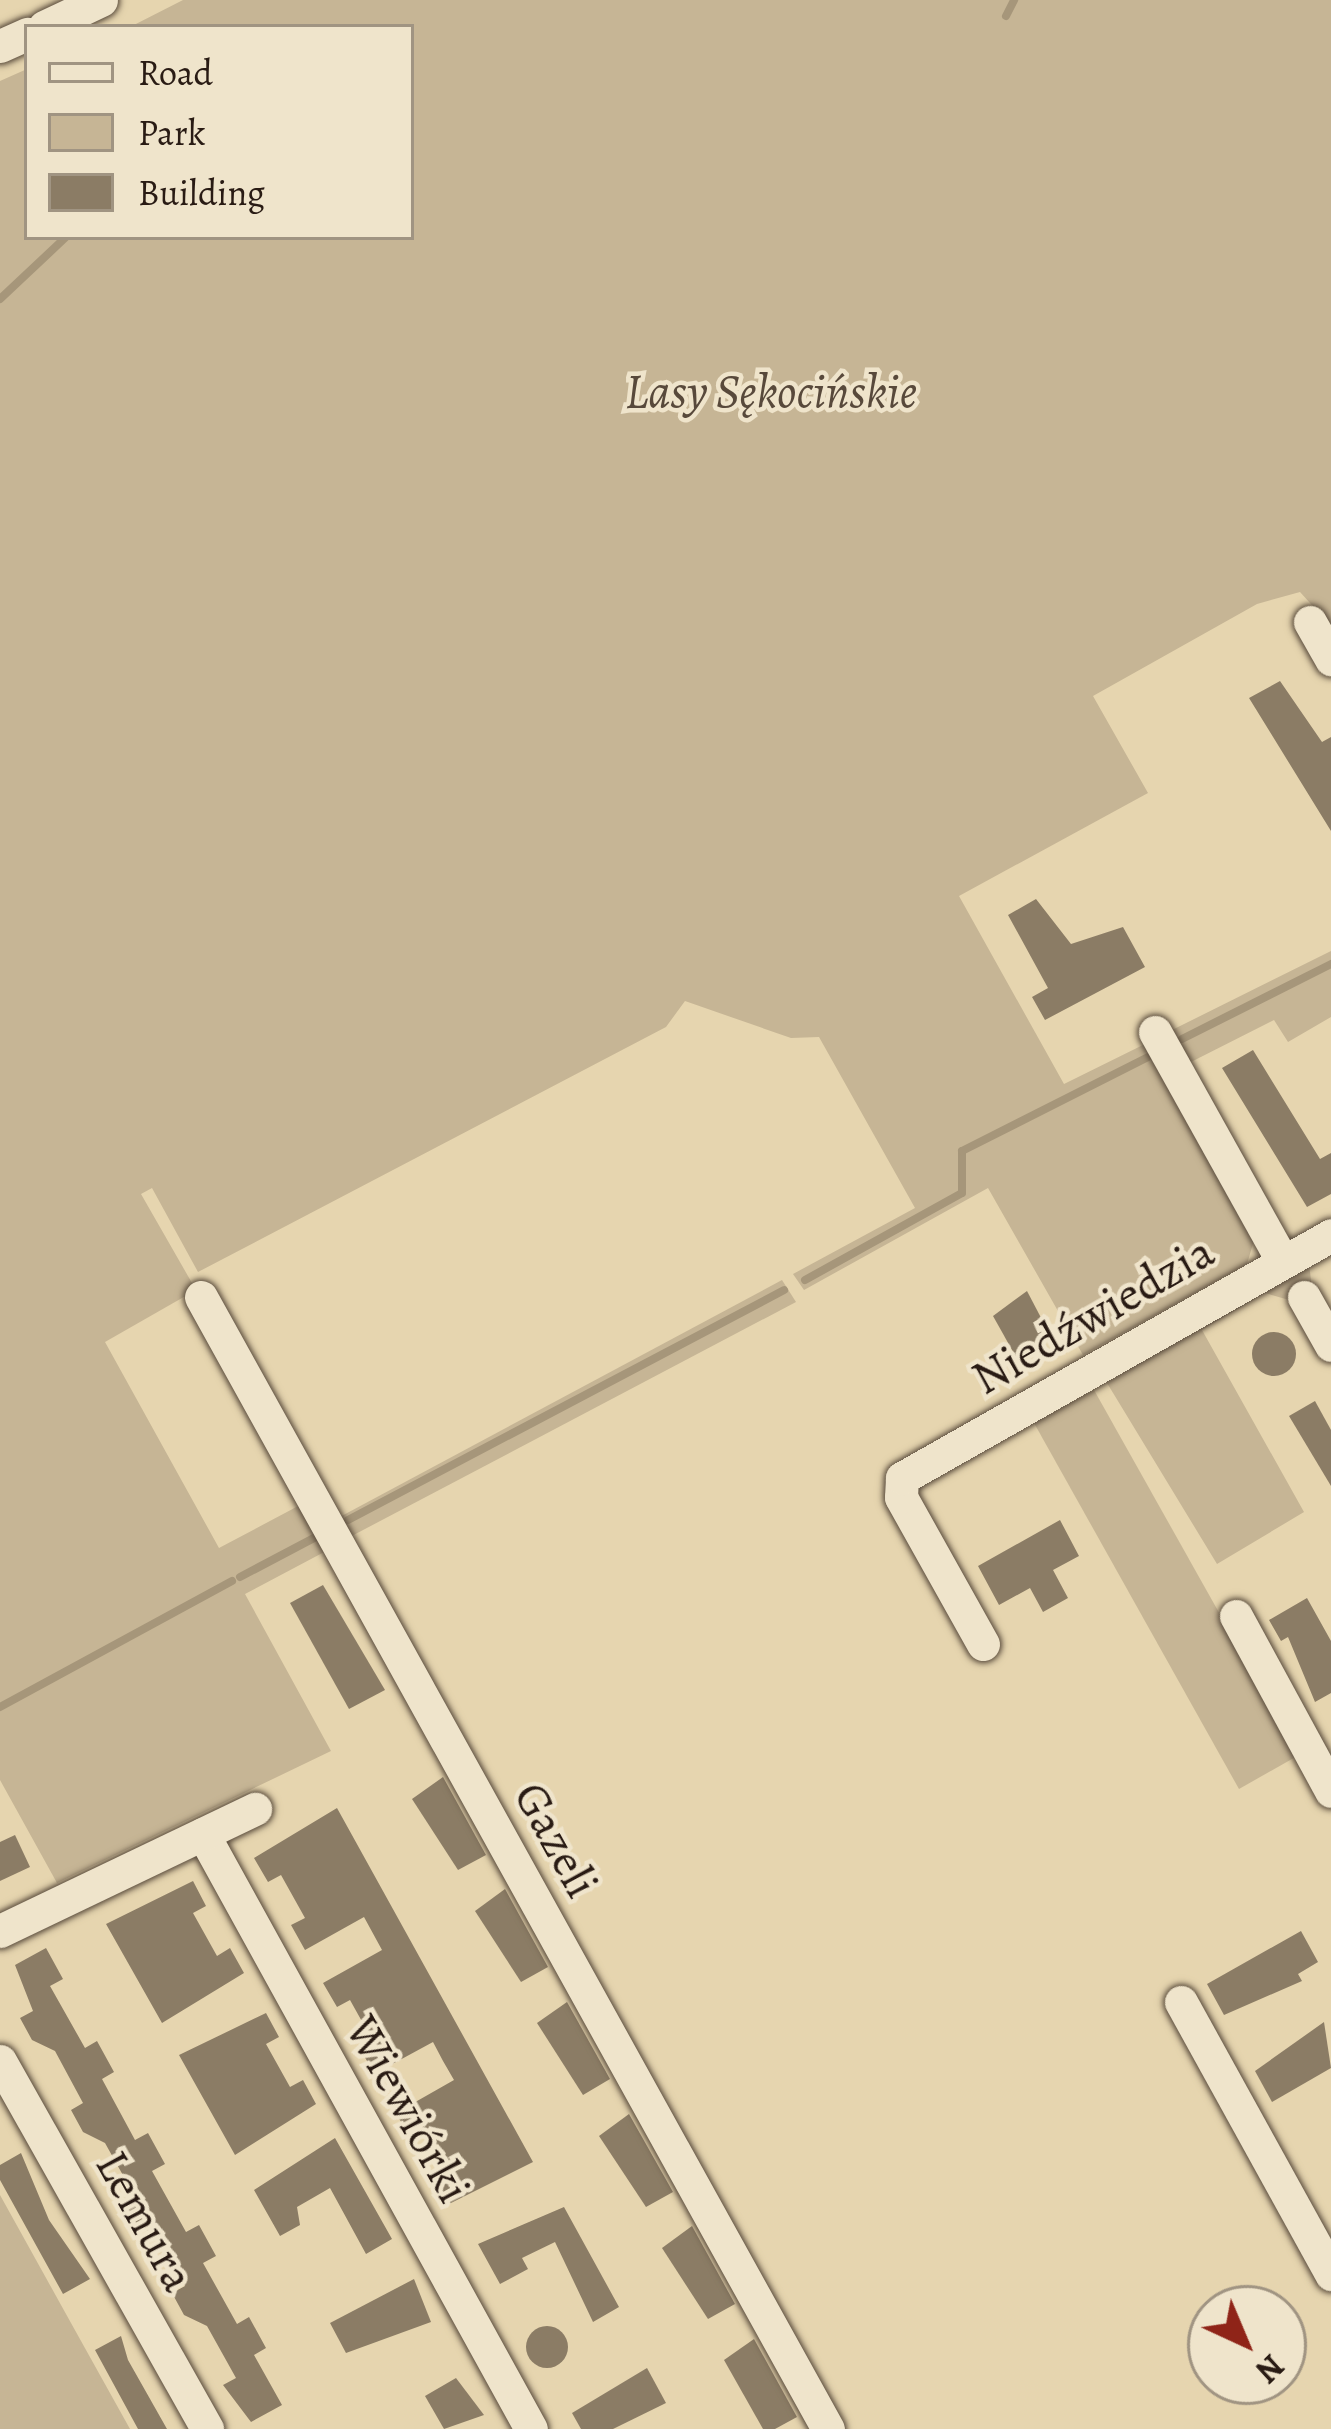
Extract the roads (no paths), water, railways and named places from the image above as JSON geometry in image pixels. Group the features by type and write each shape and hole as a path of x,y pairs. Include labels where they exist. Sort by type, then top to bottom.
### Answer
{"street":[{"path":"50,24 101,0"},
{"path":"1310,622 1331,659"},
{"path":"1155,1032 1283,1262"},
{"name":"Niedźwiedzia","path":"983,1644 901,1497 902,1478 1331,1235"},
{"path":"1304,1297 1331,1345"},
{"name":"Gazeli","path":"200,1298 827,2429"},
{"path":"1236,1616 1331,1791"},
{"path":"0,1931 255,1809"},
{"name":"Wiewiórki","path":"203,1834 531,2429"},
{"path":"1181,2002 1331,2274"},
{"name":"Lemura","path":"0,2061 207,2429"}],"waterway":[{"path":"1006,16 1014,0"},
{"path":"0,299 63,240"},
{"path":"1182,1039 1331,964"},
{"path":"805,1280 962,1193 962,1151 1148,1057"},
{"path":"348,1520 784,1290"},
{"path":"240,1577 316,1537"},
{"path":"0,1707 232,1581"}],"park label":[{"name":"Lasy Sękocińskie","path":"771,392"}]}
